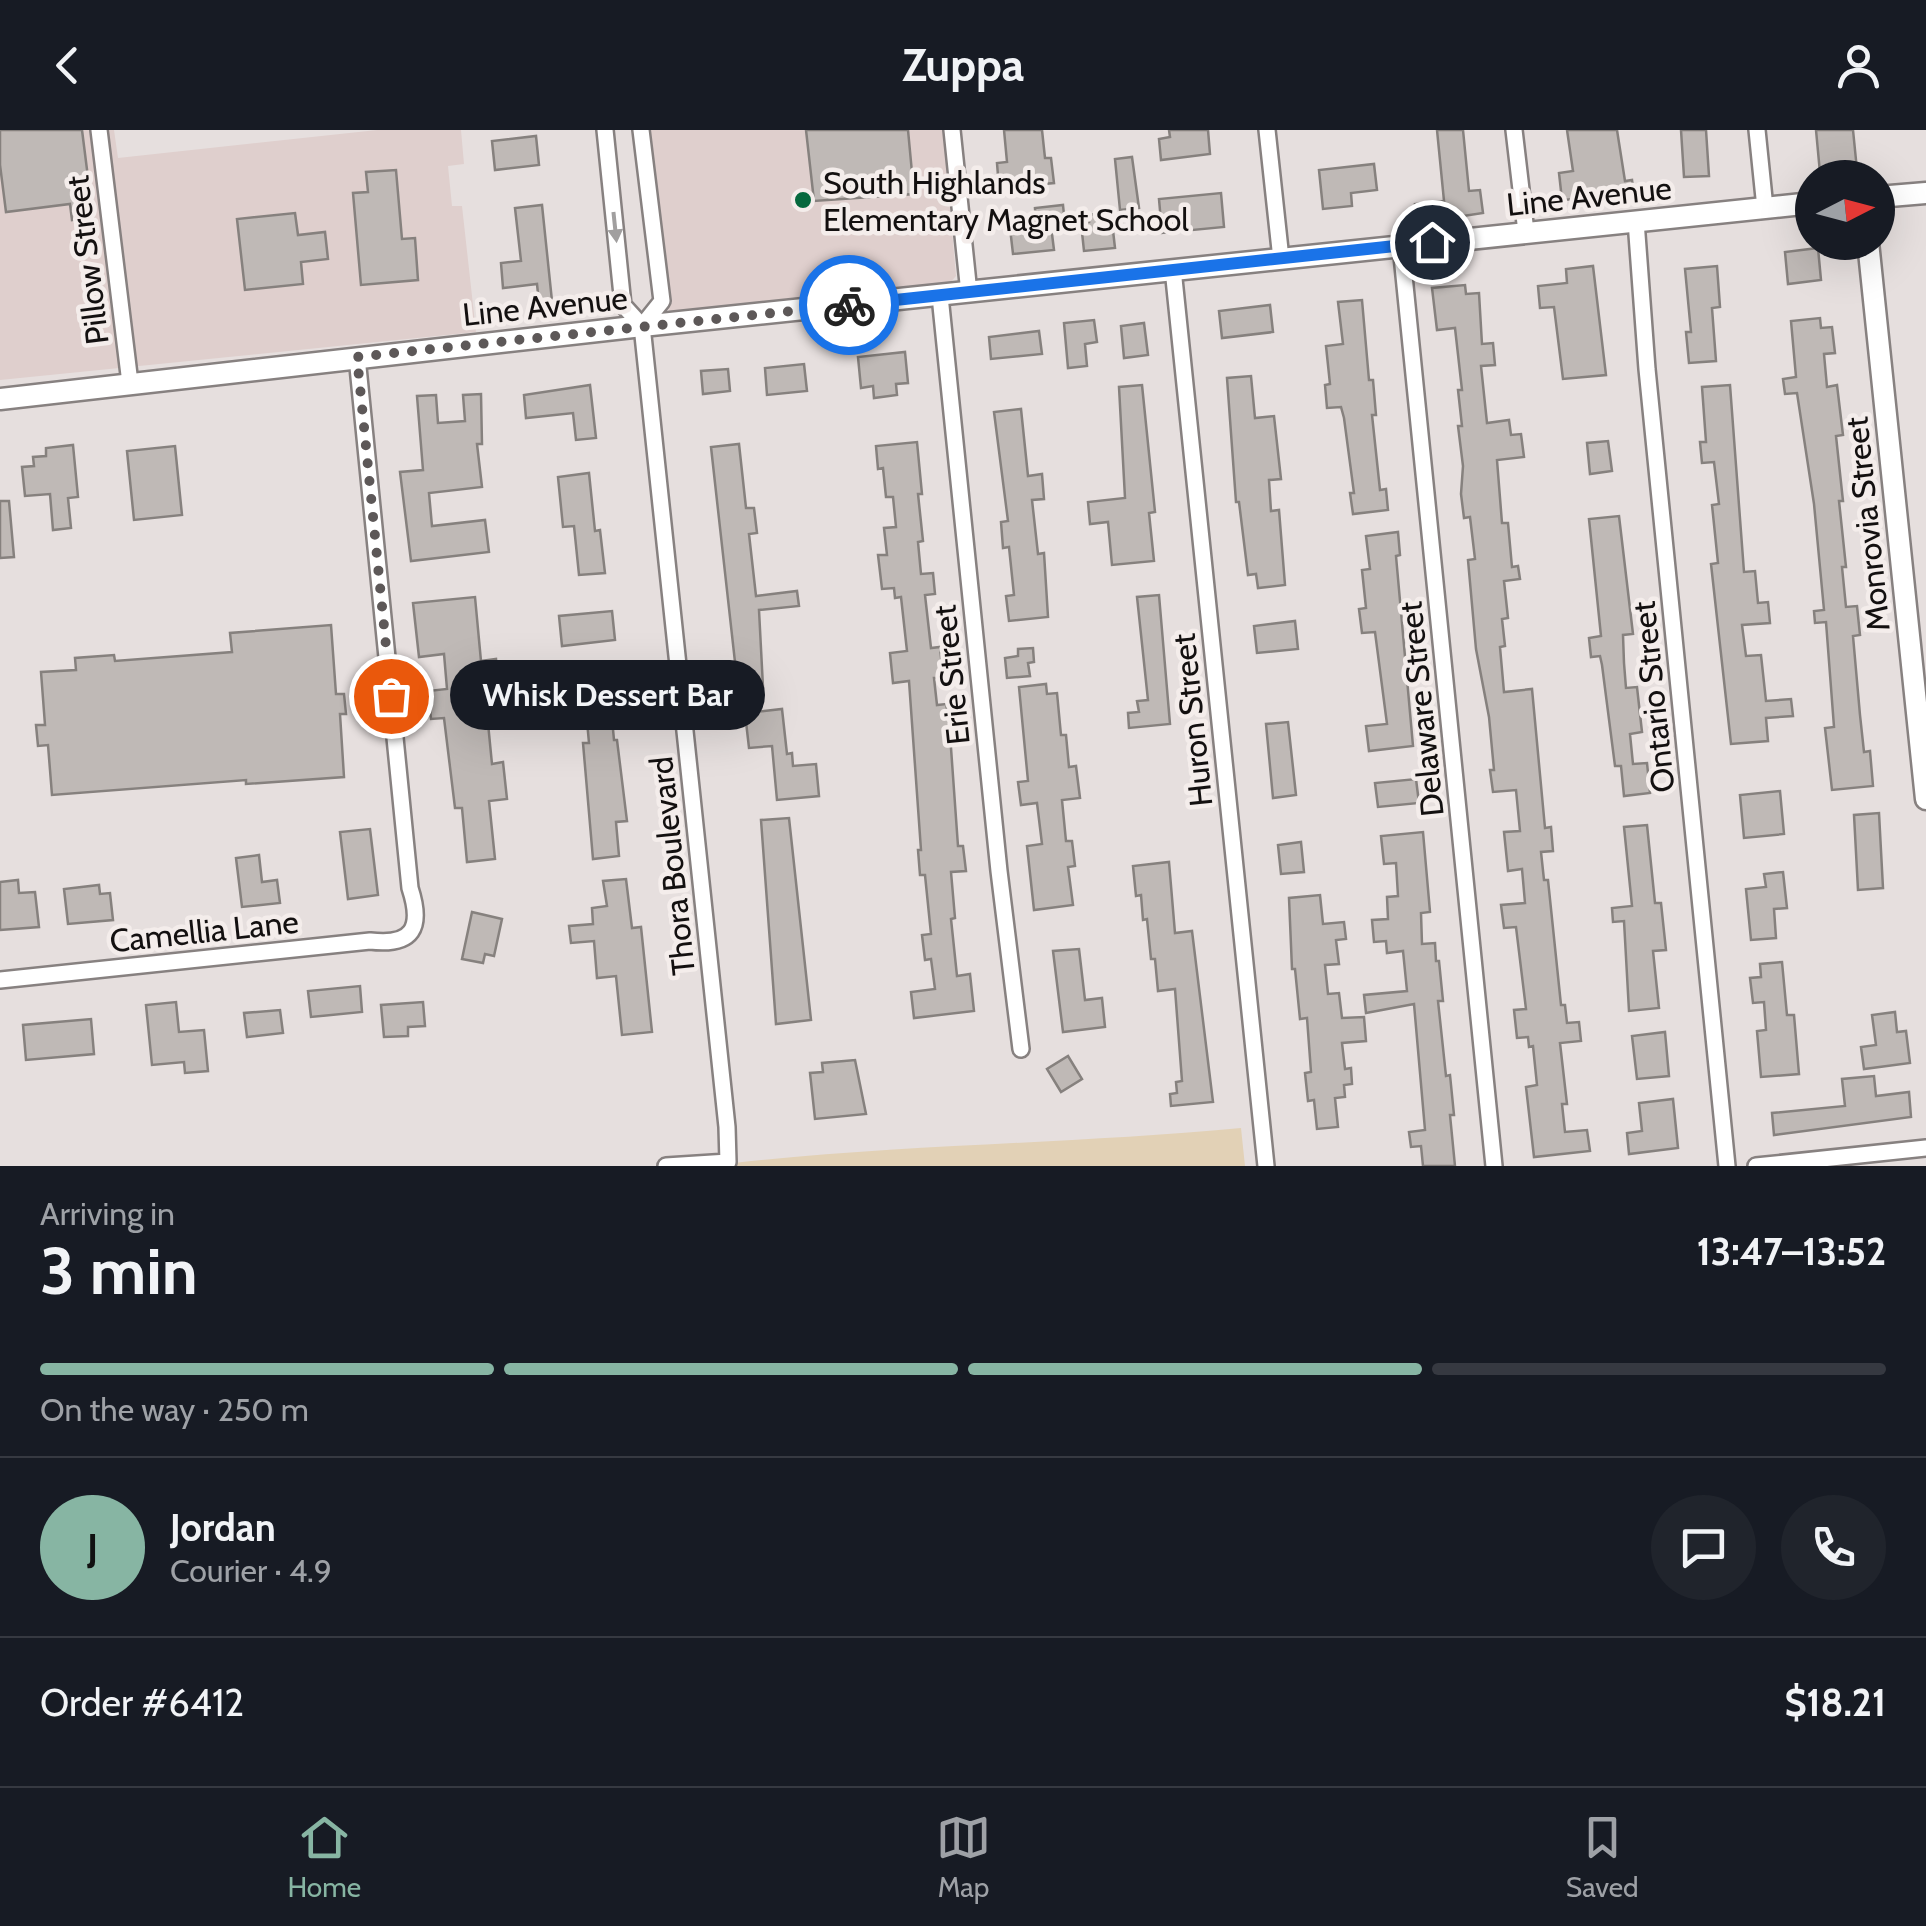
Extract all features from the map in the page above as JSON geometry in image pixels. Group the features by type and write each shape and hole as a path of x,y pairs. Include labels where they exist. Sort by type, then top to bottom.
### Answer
{"main road":[{"path":"1895,195 1926,192"},
{"name":"Line Avenue","path":"0,398 1795,205"},
{"name":"Monrovia Street","path":"1870,260 1926,799"}],"street":[{"name":"Pillow Street","path":"99,130 130,382"},
{"name":"Thora Boulevard","path":"605,130 623,305 642,326 727,1127 728,1162 666,1166"},
{"name":"Thora Boulevard","path":"641,130 662,301 642,326"},
{"path":"952,130 969,293"},
{"path":"1267,130 1281,259"},
{"path":"1514,130 1526,232"},
{"path":"1758,130 1764,208"},
{"name":"Ontario Street","path":"1636,221 1647,369 1727,1166"},
{"name":"Delaware Street","path":"1401,246 1494,1166"},
{"name":"Huron Street","path":"1173,269 1266,1166"},
{"name":"Erie Street","path":"940,296 1020,1048"},
{"name":"Camellia Lane","path":"0,980 370,941 388,943 400,941 412,932 417,917 410,888 357,357"},
{"path":"1756,1166 1926,1148"}],"shaded area":[{"path":"0,130 114,130 118,158 377,130 461,130 464,164 448,166 452,206 462,206 476,332 0,380"},
{"name":"South Highlands Elementary Magnet School","path":"648,130 943,130 956,276 949,284 669,312"},
{"path":"1241,1128 1245,1166 733,1166 860,1152"}],"building":[{"path":"0,130 82,130 93,217 72,220 70,204 6,212"},
{"path":"806,130 908,130 914,194 814,201"},
{"path":"1004,130 1042,130 1045,158 1051,158 1054,183 999,188 997,163 1007,162"},
{"path":"1169,130 1208,130 1210,154 1161,160 1159,139 1170,137"},
{"path":"1437,130 1463,130 1469,191 1480,190 1483,213 1417,223 1415,204 1444,201"},
{"path":"1567,130 1617,130 1625,181 1632,180 1634,195 1562,200 1559,173 1573,171"},
{"path":"1681,130 1706,130 1709,176 1684,177"},
{"path":"1816,130 1853,130 1856,160 1819,160"},
{"path":"536,136 539,165 495,170 492,141"},
{"path":"1132,157 1139,208 1120,210 1115,159"},
{"path":"1374,164 1377,190 1351,193 1352,206 1323,209 1319,170"},
{"path":"396,170 402,239 415,238 418,280 361,285 353,193 368,192 366,172"},
{"path":"1221,193 1224,227 1162,233 1159,199"},
{"path":"542,205 552,301 539,303 537,284 503,288 501,263 521,261 515,208"},
{"path":"1063,205 1065,225 1051,226 1054,250 1013,254 1010,228 1036,225 1035,208"},
{"path":"295,213 298,235 325,232 328,259 301,262 303,284 245,290 237,219"},
{"path":"1111,213 1115,248 1084,251 1081,223 1089,222 1088,215"},
{"path":"1795,251 1795,260 1819,260 1821,280 1788,284 1785,252"},
{"path":"1593,266 1606,375 1563,379 1554,307 1540,308 1538,286 1567,283 1566,269"},
{"path":"1717,266 1720,307 1712,308 1716,361 1689,363 1686,332 1691,332 1685,269"},
{"path":"1465,285 1466,294 1479,293 1482,344 1493,343 1495,365 1481,366 1487,423 1509,420 1511,435 1521,434 1524,457 1497,460 1502,523 1508,523 1512,567 1518,566 1520,579 1504,581 1508,618 1502,619 1505,646 1500,647 1504,692 1532,689 1545,828 1551,827 1553,851 1541,852 1544,880 1548,880 1561,1005 1565,1005 1567,1023 1579,1022 1581,1041 1560,1043 1567,1104 1562,1104 1565,1132 1587,1130 1590,1151 1534,1157 1526,1087 1537,1085 1533,1046 1529,1047 1528,1037 1517,1038 1514,1010 1526,1009 1516,927 1504,928 1501,905 1525,903 1522,869 1508,871 1504,832 1520,831 1516,790 1493,792 1489,717 1476,649 1468,560 1475,559 1470,517 1464,518 1461,494 1458,390 1462,390 1455,328 1437,330 1432,288"},
{"path":"1362,300 1369,380 1373,380 1376,415 1372,415 1380,490 1386,489 1388,510 1353,514 1344,418 1341,407 1327,408 1325,385 1330,384 1326,346 1343,344 1338,302"},
{"path":"1270,305 1273,332 1222,338 1219,311"},
{"path":"1820,318 1821,328 1832,327 1835,353 1824,354 1827,387 1837,385 1843,435 1836,436 1843,501 1839,501 1846,567 1842,567 1846,607 1857,606 1860,635 1853,636 1860,715 1864,752 1870,751 1873,786 1832,790 1825,728 1834,727 1826,622 1815,623 1814,611 1824,610 1814,504 1797,393 1785,394 1783,379 1796,377 1791,321"},
{"path":"1094,320 1097,342 1085,344 1087,366 1068,368 1064,323"},
{"path":"1144,323 1148,355 1124,358 1121,326"},
{"path":"1039,331 1042,354 991,359 989,337"},
{"path":"905,352 908,383 896,384 897,395 874,398 873,386 861,388 858,357"},
{"path":"804,364 807,391 767,395 765,368"},
{"path":"728,369 730,391 703,394 701,371"},
{"path":"1251,376 1255,418 1274,416 1281,479 1269,480 1271,511 1279,510 1285,585 1258,588 1256,574 1248,575 1236,502 1227,378"},
{"path":"590,385 596,438 576,440 573,413 526,418 524,395"},
{"path":"1142,385 1155,512 1149,513 1154,561 1112,565 1108,522 1090,524 1088,502 1125,498 1119,387"},
{"path":"1730,385 1744,572 1755,571 1758,603 1768,602 1770,623 1742,625 1746,656 1761,655 1766,701 1791,699 1793,716 1766,718 1768,741 1731,744 1711,564 1718,563 1712,505 1719,504 1714,462 1702,463 1700,442 1706,442 1702,387"},
{"path":"481,394 482,444 477,444 482,487 429,493 432,526 485,520 489,552 411,561 400,472 423,470 417,396 436,395 438,423 465,421 463,395"},
{"path":"1021,409 1028,476 1042,474 1044,499 1032,500 1038,554 1044,553 1048,617 1009,621 1006,596 1014,595 1009,547 1003,548 1001,522 1008,521 994,412"},
{"path":"1608,441 1612,471 1590,474 1587,443"},
{"path":"917,442 922,494 918,494 923,541 918,542 921,574 933,573 935,594 925,595 931,648 940,647 943,678 934,678 937,705 946,704 949,720 958,846 963,846 966,871 951,872 955,918 951,919 957,976 970,974 974,1011 914,1018 911,992 935,989 931,959 925,960 922,935 931,934 925,875 920,875 909,681 893,683 890,653 907,651 901,597 895,598 894,588 882,589 878,555 887,555 884,528 896,527 893,497 886,497 876,446"},
{"path":"739,444 746,508 754,508 757,533 749,534 756,596 797,591 799,606 759,610 763,687 738,689 711,447"},
{"path":"73,445 78,497 68,498 71,528 53,530 50,494 25,496 22,467 34,466 33,457 46,456 46,448"},
{"path":"175,446 182,515 134,520 127,451"},
{"path":"589,473 595,531 600,530 605,573 579,575 574,526 563,527 558,477"},
{"path":"0,501 9,501 14,557 0,558"},
{"path":"1619,516 1633,634 1623,635 1626,688 1637,687 1642,732 1630,734 1633,764 1647,763 1650,793 1624,796 1621,766 1615,766 1602,665 1600,656 1591,657 1589,638 1601,636 1589,519"},
{"path":"1398,532 1400,555 1396,556 1413,746 1369,751 1366,726 1387,724 1375,632 1362,633 1359,609 1366,608 1362,570 1370,569 1366,536"},
{"path":"1159,595 1170,724 1129,728 1128,713 1139,712 1137,701 1148,700 1137,597"},
{"path":"475,597 481,661 496,659 498,681 486,682 487,713 492,764 503,762 507,799 489,801 495,859 467,862 462,808 455,808 444,718 431,719 428,691 447,689 444,654 419,657 413,603"},
{"path":"612,611 615,640 562,646 559,616"},
{"path":"1295,621 1298,649 1257,653 1254,626"},
{"path":"331,625 336,694 344,694 346,714 340,714 344,777 246,784 246,780 52,795 48,745 38,746 36,725 45,725 41,672 76,670 75,658 114,655 115,661 232,652 230,633"},
{"path":"1033,648 1034,662 1028,663 1030,676 1007,678 1005,658 1018,656 1018,649"},
{"path":"607,664 627,821 616,822 619,856 593,859 583,743 589,743 578,667"},
{"path":"1046,684 1047,694 1057,693 1061,735 1066,735 1069,767 1076,766 1080,798 1062,800 1066,841 1072,841 1075,866 1068,867 1073,905 1034,910 1027,846 1042,844 1037,803 1021,805 1018,782 1028,781 1019,687"},
{"path":"782,709 787,754 792,753 793,766 816,764 819,796 777,800 772,746 749,748 745,713"},
{"path":"1288,722 1296,795 1273,798 1266,724"},
{"path":"1416,779 1419,803 1378,807 1375,783"},
{"path":"1780,791 1784,834 1744,838 1740,795"},
{"path":"1879,813 1883,888 1858,890 1854,815"},
{"path":"789,818 811,1020 776,1024 761,820"},
{"path":"1647,825 1655,903 1661,903 1666,950 1653,951 1659,1008 1629,1011 1624,921 1613,922 1612,908 1632,906 1624,827"},
{"path":"370,829 378,895 348,899 340,832"},
{"path":"1423,832 1430,912 1421,913 1422,944 1435,943 1439,961 1443,1001 1438,1001 1446,1076 1450,1075 1455,1166 1423,1166 1421,1146 1411,1147 1409,1132 1425,1130 1414,1004 1366,1013 1364,995 1407,991 1403,951 1387,953 1386,941 1374,942 1372,920 1388,919 1387,897 1398,896 1396,863 1384,864 1381,836"},
{"path":"1301,842 1304,872 1281,874 1278,845"},
{"path":"259,855 262,882 277,880 280,903 242,907 236,858"},
{"path":"1169,862 1175,933 1192,931 1213,1102 1171,1106 1170,1094 1177,1093 1176,1082 1182,1081 1175,989 1158,991 1147,919 1143,920 1141,895 1136,896 1133,866"},
{"path":"1783,872 1787,908 1774,909 1776,938 1751,940 1746,889 1766,887 1764,874"},
{"path":"626,879 632,928 641,927 652,1032 622,1035 616,976 597,978 594,941 571,943 569,926 593,924 592,908 607,906 603,881"},
{"path":"18,880 19,893 35,892 39,927 0,930 0,882"},
{"path":"99,885 100,894 110,893 113,920 68,924 64,889"},
{"path":"1320,895 1323,924 1344,922 1346,939 1336,940 1339,964 1325,965 1328,994 1339,993 1342,1018 1364,1017 1366,1041 1342,1043 1345,1069 1351,1068 1352,1084 1344,1085 1345,1097 1335,1098 1338,1127 1317,1129 1314,1100 1308,1101 1305,1073 1311,1072 1307,1018 1300,1019 1292,969 1289,898"},
{"path":"472,912 502,919 494,956 485,954 483,963 462,959"},
{"path":"1079,949 1085,1000 1102,998 1105,1027 1063,1032 1053,951"},
{"path":"1782,962 1787,1015 1794,1015 1799,1074 1761,1077 1757,1031 1766,1030 1764,1002 1753,1003 1750,978 1761,977 1760,964"},
{"path":"360,986 362,1012 311,1017 308,991"},
{"path":"176,1002 179,1032 204,1030 208,1071 185,1073 184,1062 152,1065 146,1005"},
{"path":"423,1002 425,1026 408,1027 408,1036 384,1037 381,1005"},
{"path":"280,1010 283,1033 247,1037 244,1013"},
{"path":"1895,1012 1897,1032 1906,1031 1910,1063 1864,1069 1861,1047 1876,1045 1872,1015"},
{"path":"91,1019 94,1054 26,1060 23,1025"},
{"path":"1665,1032 1669,1076 1637,1079 1632,1036"},
{"path":"1068,1056 1082,1079 1061,1092 1047,1069"},
{"path":"855,1060 866,1114 815,1119 810,1073 823,1072 822,1063"},
{"path":"1874,1076 1876,1096 1909,1092 1911,1117 1774,1135 1772,1113 1845,1106 1842,1079"},
{"path":"1673,1099 1678,1148 1629,1154 1627,1133 1642,1131 1639,1103"}],"way so far":[{"path":"391,696 357,357 849,305"}],"place":[{"name":"South Highlands Elementary Magnet School","path":"803,200"},
{"name":"Whisk Dessert Bar","path":"391,696"}],"route":[{"path":"849,305 1432,242"}]}
